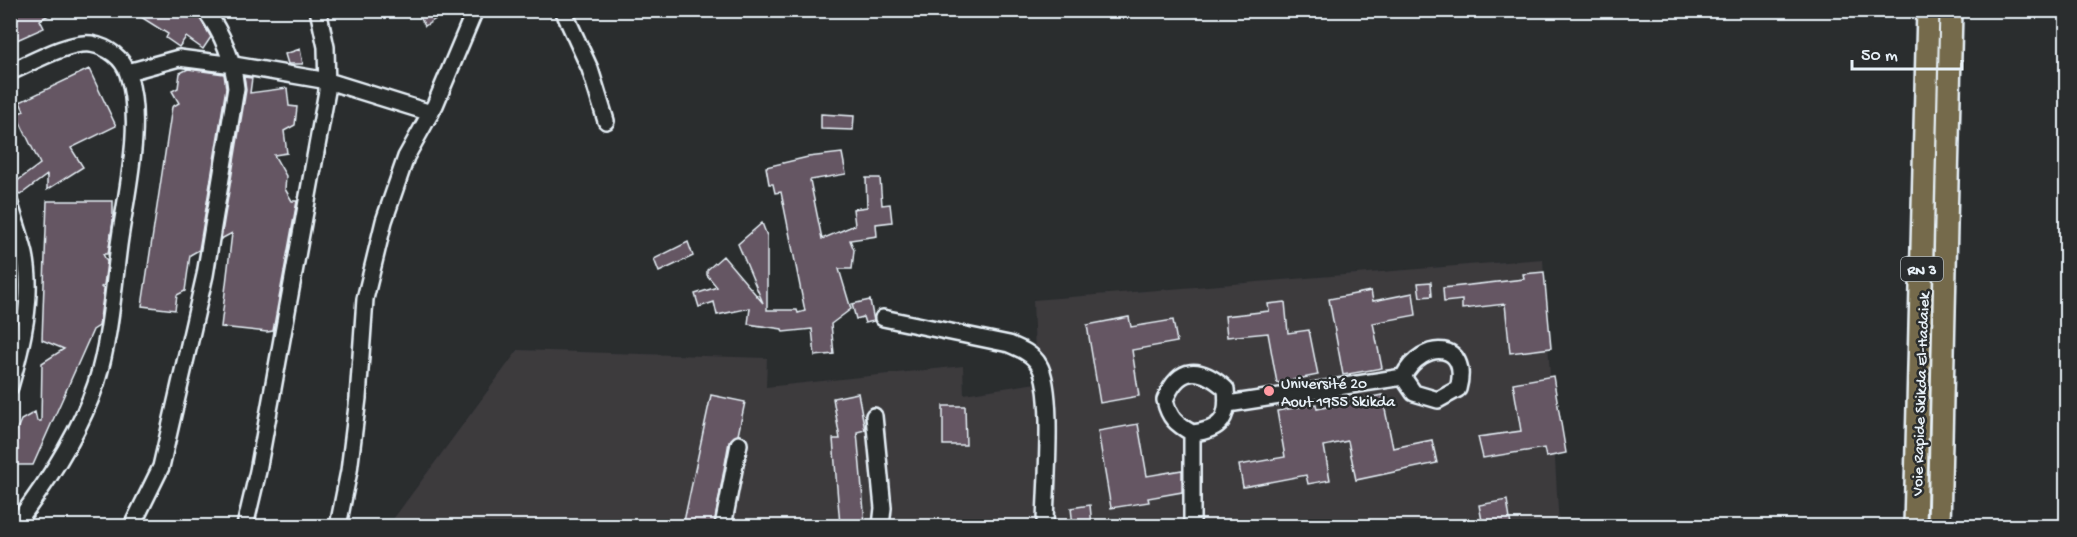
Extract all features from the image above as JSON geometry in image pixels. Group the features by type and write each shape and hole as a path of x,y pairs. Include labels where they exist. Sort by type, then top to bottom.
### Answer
{"highway":[{"name":"Voie Rapide Skikda El-Hadaiek","path":"1915,526 1929,10"},
{"name":"Voie Rapide Skikda El-Hadaiek","path":"1939,526 1951,10"}],"street":[{"path":"132,526 161,467 205,275 236,88 234,65 218,27 205,10"},
{"path":"246,526 263,447 328,81 326,47 318,10"},
{"path":"338,526 356,408 365,299 384,221 402,168 431,114 474,10"},
{"path":"563,10 590,69 606,121"},
{"path":"10,72 76,44 91,44 119,57 128,72 135,113 110,315 96,382 83,418 35,499 14,525"},
{"path":"128,72 179,58 234,65 328,81 431,114"},
{"path":"10,204 16,242 25,256 27,305 21,351 10,387"},
{"path":"883,318 1009,344 1026,352 1039,365 1047,398 1045,526"},
{"path":"1197,371 1215,378 1226,389 1228,404 1222,421 1209,431 1192,433 1168,415 1165,400 1178,378 1197,371"},
{"path":"1228,404 1403,377"},
{"path":"874,416 883,508 881,526"},
{"path":"1192,433 1192,526"},
{"path":"723,526 739,444"}],"shaded area":[{"name":"Université 20 Aout 1955 Skikda","path":"1543,259 1559,526 388,526 518,350 767,358 766,387 963,366 964,394 1036,383 1033,300"}],"building":[{"path":"10,10 57,10 40,20 44,28 10,43"},
{"path":"130,10 195,10 211,37 203,49 186,37 179,47 166,38 168,34"},
{"path":"416,10 449,10 425,26"},
{"path":"300,49 303,64 288,64 285,54"},
{"path":"89,69 116,126 71,148 83,167 47,190 47,175 20,195 12,185 40,164 16,114 24,111 20,102"},
{"path":"188,69 224,74 226,88 199,250 190,255 185,291 177,295 175,310 142,306 172,107 179,103 172,91 178,88 180,73"},
{"path":"244,77 252,78 250,93 287,88 289,106 297,107 295,125 284,131 287,153 274,155 286,176 285,189 292,201 297,201 273,331 267,332 221,327 232,233 221,239 246,90"},
{"path":"821,114 854,116 853,130 821,129"},
{"path":"842,153 846,174 810,180 822,239 855,225 853,209 867,207 866,178 880,178 882,205 890,204 892,222 876,224 877,236 850,240 854,250 852,269 839,269 851,309 831,324 834,354 815,356 812,329 783,332 782,329 748,324 750,308 717,315 714,302 699,307 695,294 717,287 707,275 707,270 723,256 763,303 738,244 762,223 767,236 767,310 797,310 798,313 805,311 781,192 775,193 773,184 769,184 766,167 808,157"},
{"path":"47,201 113,201 113,221 108,254 103,254 107,262 104,285 101,287 104,290 99,326 93,330 33,465 17,465 10,454 10,436 14,436 21,420 35,412 37,421 41,421 42,363 64,349 42,340"},
{"path":"688,242 693,256 659,272 654,259"},
{"path":"1544,272 1551,348 1510,353 1505,304 1462,309 1462,300 1444,302 1443,288 1524,279 1523,274"},
{"path":"1431,282 1432,296 1420,297 1418,283"},
{"path":"1371,291 1373,301 1413,293 1416,315 1373,323 1382,368 1343,375 1329,299"},
{"path":"870,300 874,321 865,323 863,317 856,319 852,304"},
{"path":"1285,302 1288,333 1309,330 1318,375 1277,383 1268,333 1227,337 1225,316 1269,311 1268,304"},
{"path":"1129,317 1131,327 1173,320 1177,342 1132,350 1139,396 1100,403 1087,325"},
{"path":"1553,376 1566,453 1546,457 1544,448 1483,458 1478,437 1521,431 1513,383"},
{"path":"858,393 865,430 857,432 865,523 840,525 833,439 840,439 833,398"},
{"path":"711,395 745,402 738,435 729,442 714,526 683,526"},
{"path":"1382,395 1393,448 1432,440 1437,463 1356,480 1348,441 1324,446 1330,480 1308,484 1306,475 1243,487 1239,465 1285,457 1277,411 1316,404 1317,409"},
{"path":"943,406 965,406 966,445 943,445"},
{"path":"1138,424 1147,476 1182,470 1182,492 1148,498 1149,502 1111,508 1098,431"},
{"path":"1507,500 1511,526 1483,526 1479,505"},
{"path":"1090,505 1092,526 1073,526 1071,508"}],"place":[{"name":"Université 20 Aout 1955 Skikda","path":"1269,391"}]}
